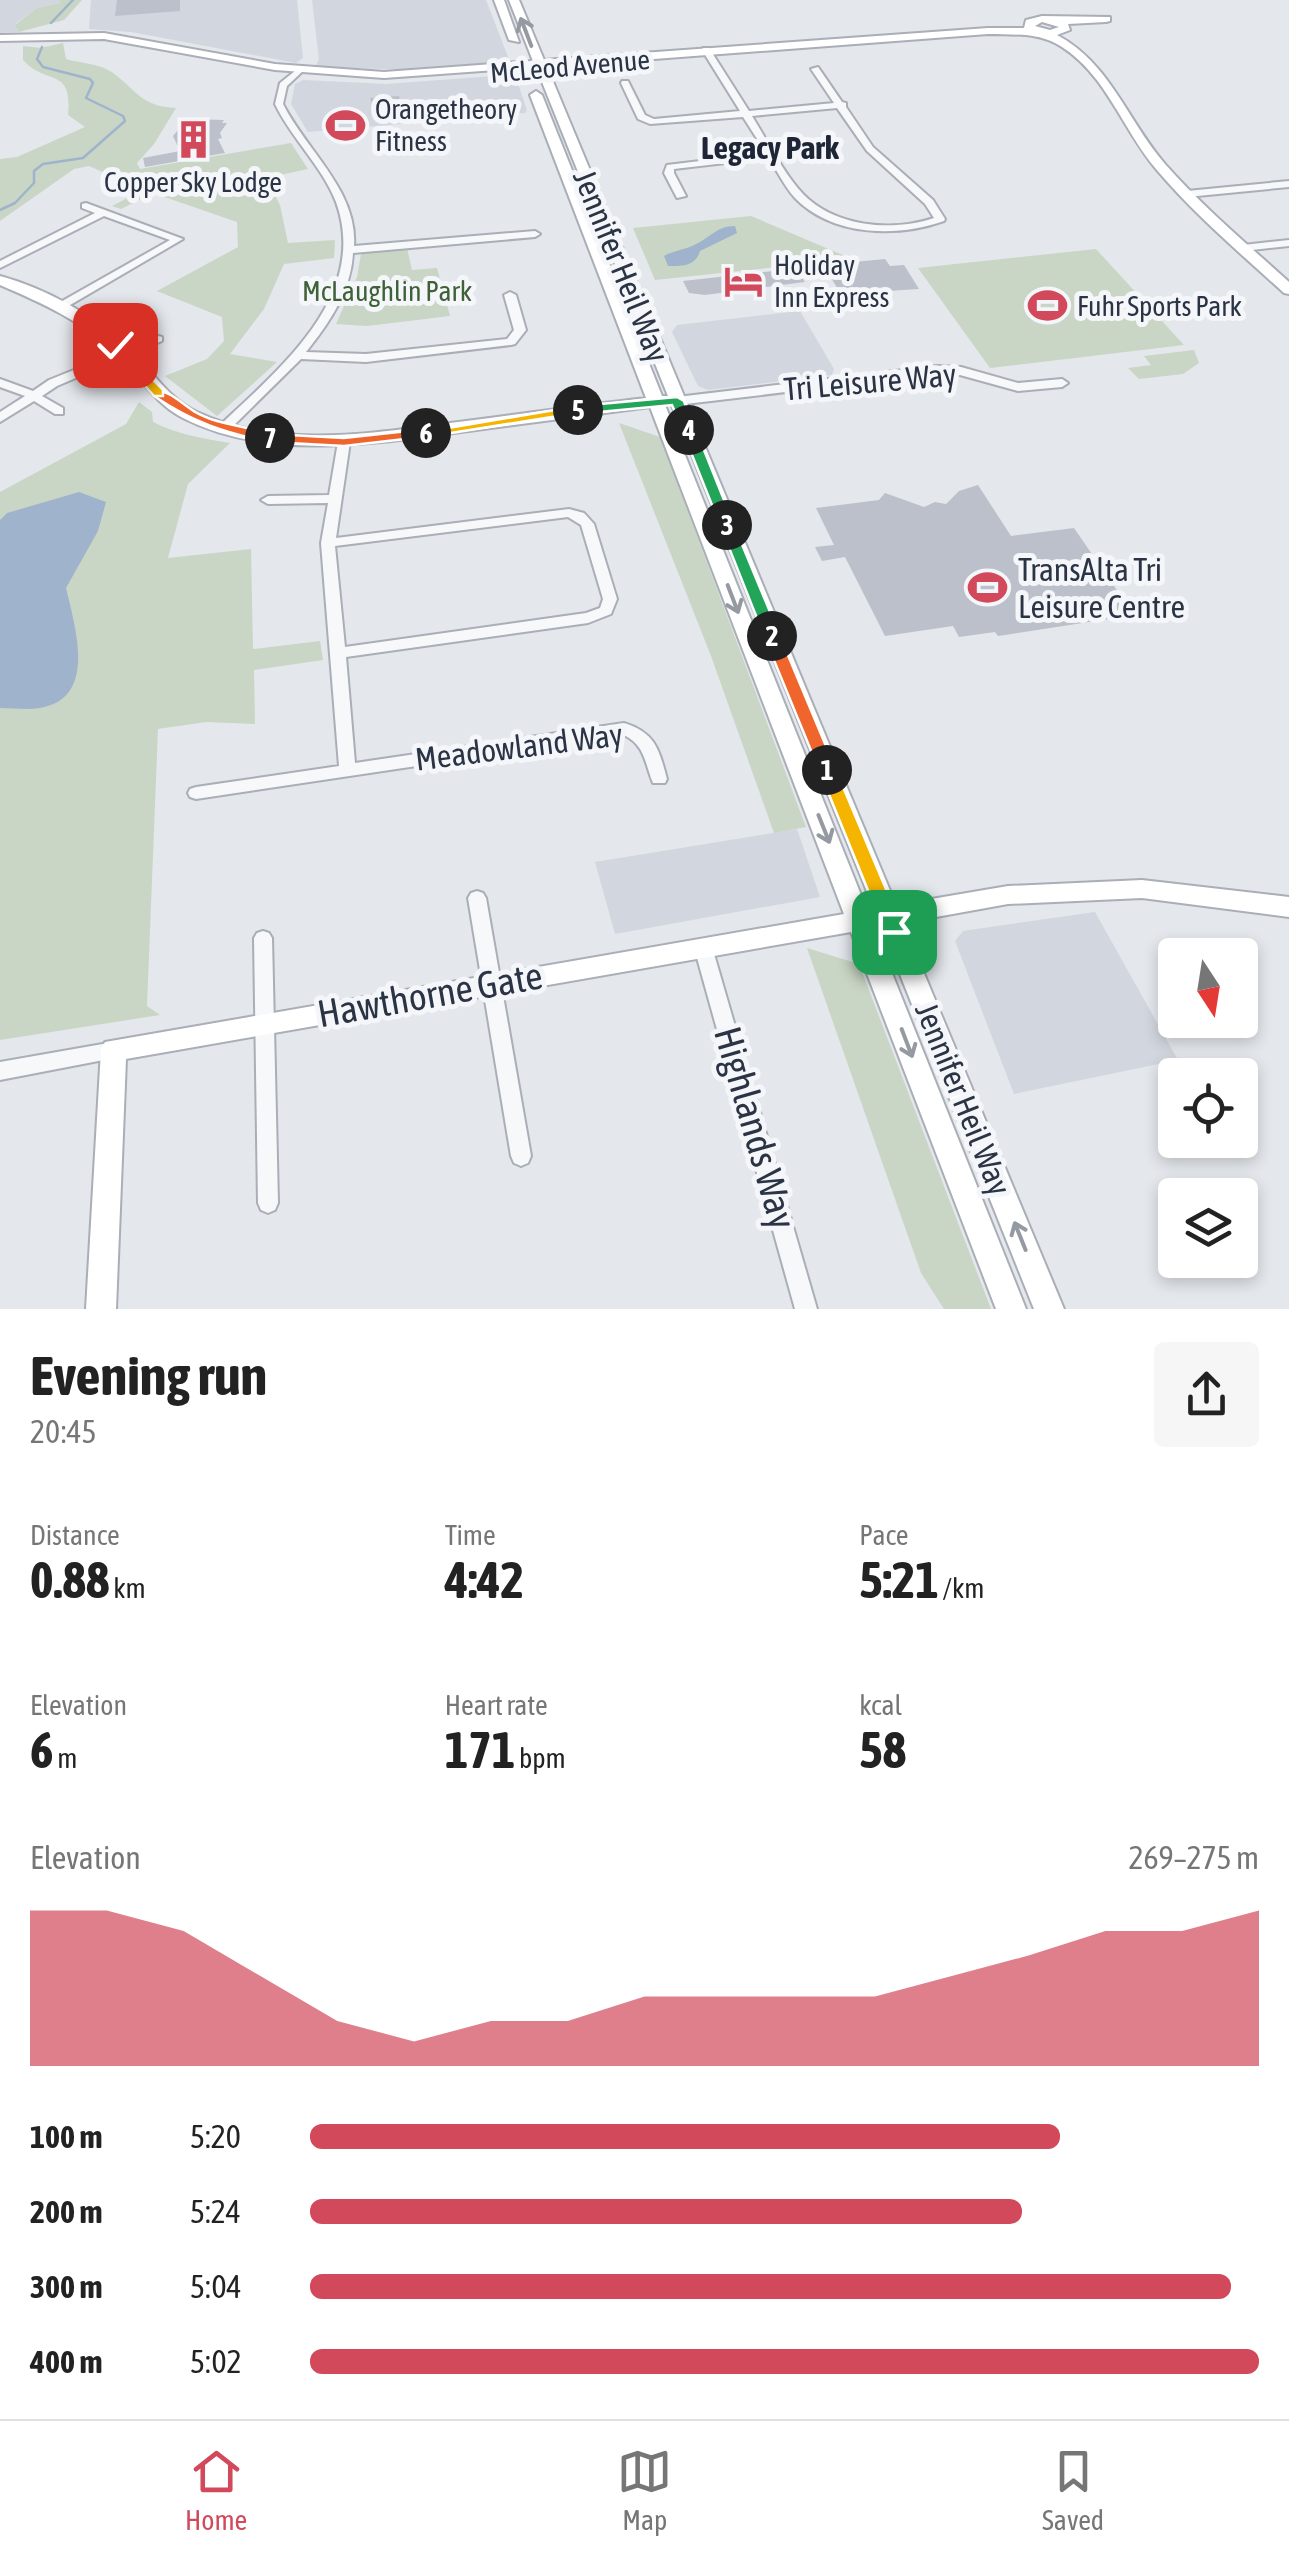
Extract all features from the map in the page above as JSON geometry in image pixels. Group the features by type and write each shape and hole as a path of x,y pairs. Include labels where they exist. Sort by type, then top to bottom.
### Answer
{"street":[{"name":"Jennifer Heil Way","path":"499,0 532,71 664,404 859,920 1012,1309"},
{"name":"Jennifer Heil Way","path":"514,0 532,71"},
{"path":"1038,29 1061,26"},
{"path":"1038,29 1061,26"},
{"path":"1061,26 1071,47"},
{"name":"McLeod Avenue","path":"0,38 104,36 297,72 390,80 532,71 707,52 1038,29"},
{"path":"1038,29 1071,47 1105,80 1144,146 1187,194 1289,290"},
{"path":"707,52 804,202 836,220 869,228 940,219 929,202 870,149 814,69"},
{"path":"223,429 299,355 336,299 349,250 340,200 279,104 280,90 297,72"},
{"path":"625,83 648,122 843,106"},
{"path":"681,196 669,173 676,164 772,155"},
{"path":"1187,194 1289,184"},
{"path":"60,306 178,239 86,206"},
{"path":"0,264 104,212"},
{"path":"349,250 535,234"},
{"path":"1244,248 1289,243"},
{"path":"0,280 60,306 124,352 168,402 223,429 267,438 344,442 664,404"},
{"path":"299,355 366,358 511,342 520,330 510,295"},
{"path":"0,418 33,395 158,339"},
{"name":"Tri Leisure Way","path":"664,404 945,370 1018,388 1062,382"},
{"path":"0,384 33,395 58,411"},
{"name":"Jennifer Heil Way","path":"664,404 888,914 1049,1309"},
{"path":"344,442 328,543 348,771"},
{"path":"268,500 332,499"},
{"path":"328,543 569,514 579,516 587,524 610,599 606,611 588,618 338,653"},
{"name":"Meadowland Way","path":"196,792 624,730 638,732 645,738 658,779"},
{"name":"Hawthorne Gate","path":"0,1071 1008,895 1108,888 1177,891 1289,907"},
{"path":"477,898 521,1156"},
{"path":"263,938 268,1204"},
{"name":"Highlands Way","path":"702,947 806,1309"},
{"path":"101,1309 114,1050"}],"shaded area":[{"path":"0,0 60,3 37,8 15,24 19,32 0,33"},
{"path":"91,0 297,0 303,58 296,63 131,32 89,29"},
{"path":"312,0 486,0 508,57 501,63 416,70 315,67 319,59"},
{"path":"507,75 516,78 525,113 308,132 291,104 295,84 303,80 386,84"},
{"path":"800,311 834,369 832,375 708,390 698,386 672,332 677,325"},
{"path":"797,829 820,897 615,934 595,862"},
{"path":"1095,912 1158,1024 1158,1038 1166,1038 1177,1058 1158,1058 1158,1064 1014,1094 955,941 963,931"}],"green space":[{"path":"59,0 82,0 64,20 19,32 15,25 37,8 60,3"},
{"path":"63,43 66,59 108,70 147,101 176,108 137,163 140,169 291,143 308,169 266,178 280,205 288,243 335,240 334,258 284,264 264,309 230,354 277,362 217,416 165,376 207,359 224,341 222,317 157,291 238,247 237,222 153,193 121,209 112,206 143,190 89,166 74,169 0,221 0,159 17,157 85,127 68,115 62,83 23,60 23,46 41,48"},
{"name":"Legacy Park","path":"751,216 852,259 655,280 633,228"},
{"name":"McLaughlin Park","path":"407,248 412,270 437,268 450,316 367,326 336,324 357,277 361,254"},
{"name":"Fuhr Sports Park","path":"1096,249 1184,345 990,368 918,268"},
{"path":"1194,350 1199,363 1183,374 1139,379 1128,368 1151,365 1144,356"},
{"path":"139,402 152,412 153,422 190,436 230,443 188,484 168,558 251,549 253,649 320,641 323,660 254,670 255,724 206,722 158,729 147,1006 160,1015 0,1040 0,492 126,424"},
{"path":"619,423 660,437 806,827 774,833 711,656"},
{"path":"807,948 859,964 991,1309 944,1309 921,1273"}],"water":[{"path":"735,226 737,233 700,251 691,263 668,266 664,256"},
{"path":"79,492 106,502 98,531 66,588 77,640 76,676 70,691 58,702 35,709 0,708 0,520 7,513"}],"building":[{"path":"117,0 180,0 180,11 115,16"},
{"path":"399,96 404,120 379,122 370,98"},
{"name":"Copper Sky Lodge","path":"187,119 224,120 222,123 227,123 218,139 225,153 145,167 143,158 180,151 173,136"},
{"path":"885,259 890,266 904,265 919,289 841,294 823,265"},
{"name":"Holiday Inn Express","path":"792,269 805,282 705,295 689,293 683,281"},
{"name":"TransAlta Tri Leisure Centre","path":"978,485 1011,536 1074,528 1134,615 998,636 995,632 959,637 953,626 885,636 845,557 822,561 815,547 834,545 816,508 879,500 885,493 924,507 935,502 946,504 959,491"}],"waterway":[{"path":"51,23 73,0"},
{"path":"0,210 15,203 34,183 34,171 43,164 83,158 125,121 123,116 86,98 93,83 90,79 43,67 37,59 42,47"}],"place":[{"name":"Orangetheory Fitness","path":"345,125"},
{"name":"Copper Sky Lodge","path":"193,140"},
{"name":"Holiday Inn Express","path":"744,281"},
{"name":"Fuhr Sports Park","path":"1047,306"},
{"name":"TransAlta Tri Leisure Centre","path":"988,588"}],"district":[{"name":"Legacy Park","path":"770,148"}],"route":[{"path":"115,345 168,402 223,429 267,438 370,440 656,400 677,401 894,932"}]}
